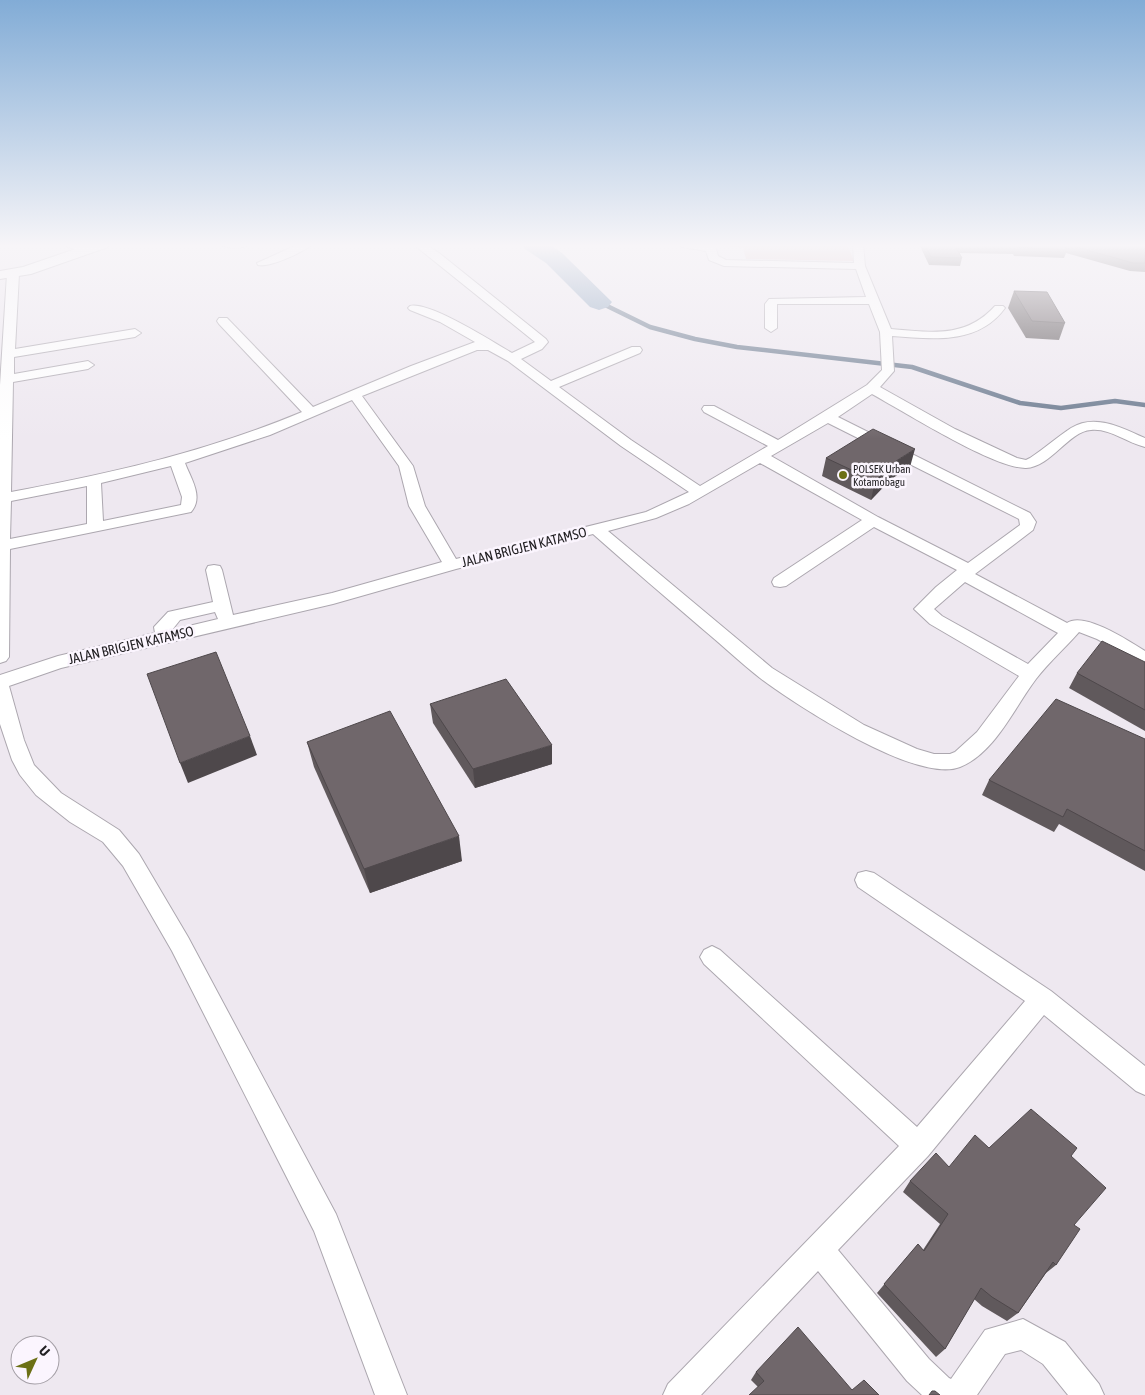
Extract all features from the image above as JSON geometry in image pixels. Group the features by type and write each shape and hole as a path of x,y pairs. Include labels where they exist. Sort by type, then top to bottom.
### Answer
{"street":[{"path":"0,657 3,498 2,412 6,384 6,309"},
{"path":"417,309 444,319 512,358 626,442 699,492"},
{"path":"502,309 542,342 538,346 512,358"},
{"path":"771,309 771,328"},
{"name":"JALAN BRIGJEN KATAMSO","path":"0,685 15,676 58,662 334,598 452,565 651,515 699,492 761,457 872,388 888,371 886,332 877,309"},
{"path":"886,332 934,335 961,333 981,327 993,318 998,309"},
{"path":"223,321 311,413"},
{"path":"5,356 136,333"},
{"path":"3,498 177,462 237,442 311,413 427,363 476,346 490,346"},
{"path":"44,348 47,372"},
{"path":"551,386 636,350"},
{"path":"6,384 47,372 88,365"},
{"path":"6,384 70,379"},
{"path":"872,388 979,447 1020,464 1027,464 1037,460 1076,431 1089,426 1103,427 1145,443"},
{"path":"355,395 406,466 417,506 452,565"},
{"path":"709,409 779,446"},
{"path":"828,417 1025,516 1028,522 1027,527 966,572 927,603 923,609 924,612 1030,674"},
{"path":"761,457 1069,632"},
{"path":"2,546 188,507 190,497 177,462"},
{"path":"94,480 96,526"},
{"path":"780,582 873,520"},
{"path":"596,529 766,672 872,739 941,763 960,759 989,732 1030,674 1072,627 1080,626 1121,644 1145,659"},
{"path":"214,570 226,623"},
{"path":"164,638 163,627 174,616 223,605"},
{"path":"0,685 16,746 27,769 36,782 48,794 112,836 120,844 180,944 326,1224 391,1395"},
{"path":"866,880 1042,999 1145,1082"},
{"path":"712,957 918,1146"},
{"path":"680,1395 918,1146 1042,999"},
{"path":"819,1249 918,1370 948,1395"},
{"path":"958,1395 996,1341 1023,1334 1054,1353 1088,1395"}],"building":[{"path":"1025,309 1057,309 1065,323 1032,321"},
{"path":"873,429 915,449 896,461 875,481 826,458"},
{"path":"1102,641 1145,662 1145,710 1077,673"},
{"path":"216,652 250,736 180,763 147,674"},
{"path":"506,679 552,745 473,769 430,704"},
{"path":"1056,699 1145,739 1145,851 1067,809 1063,817 989,780"},
{"path":"390,711 459,836 364,869 307,742"},
{"path":"1031,1109 1077,1148 1071,1156 1106,1188 1074,1225 1080,1229 1056,1265 1053,1262 1018,1313 981,1288 945,1349 884,1284 918,1244 924,1251 948,1214 910,1181 936,1153 949,1167 975,1135 989,1148"},
{"path":"798,1327 852,1390 864,1380 879,1395 749,1395 764,1381 756,1372"},
{"path":"932,1391 935,1391 940,1395 929,1395"}],"waterway":[{"path":"613,309 650,327 695,339 737,347 912,367 1020,403 1061,408 1115,401 1145,405"}],"place":[{"name":"POLSEK Urban Kotamobagu","path":"843,475"}]}
